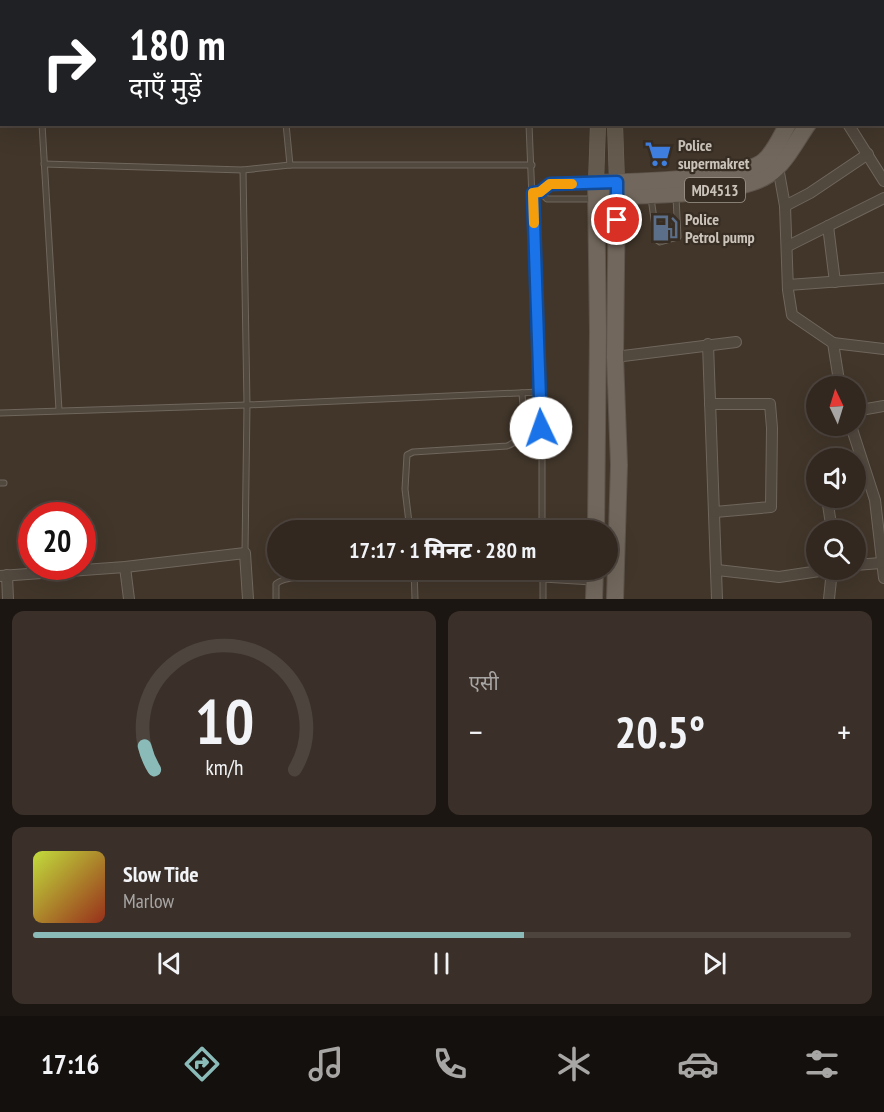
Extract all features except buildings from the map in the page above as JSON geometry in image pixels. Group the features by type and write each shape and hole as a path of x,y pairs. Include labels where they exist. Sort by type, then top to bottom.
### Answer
{"main road":[{"path":"596,520 598,126"},
{"path":"615,126 618,189 615,357 619,465 615,599"},
{"name":"MD4513","path":"596,190 719,175 750,168 764,161 787,126"},
{"name":"MD4513","path":"618,189 650,195 718,190 753,182 767,176 778,167 806,126"}],"street":[{"path":"849,126 884,181"},
{"path":"785,206 810,193 868,154"},
{"path":"778,167 785,206 788,285 792,315 833,344 884,349"},
{"path":"788,246 884,198"},
{"path":"828,226 835,282"},
{"path":"788,285 884,278"},
{"path":"615,357 736,342"},
{"path":"708,344 717,599"},
{"path":"833,344 838,376"},
{"path":"710,404 770,404 772,428 771,507 715,512"},
{"path":"866,409 884,406"},
{"path":"854,436 881,517 881,563 884,578"},
{"path":"8,599 3,575 125,567 246,553 248,599"},
{"path":"866,564 881,563"},
{"path":"125,567 129,599"},
{"path":"717,570 779,578 806,573"},
{"path":"829,599 831,580"}],"lane":[{"path":"42,126 59,410"},
{"path":"286,126 290,165"},
{"path":"529,126 536,193 542,520"},
{"path":"44,164 243,170 290,165 532,165"},
{"path":"243,170 247,405 246,553"},
{"path":"536,193 550,184 596,190"},
{"path":"536,193 547,199 596,190"},
{"path":"650,195 657,240 660,242 678,237 675,193"},
{"path":"0,413 539,392"},
{"path":"409,520 405,489 406,455 413,452 507,446 516,443 521,437 523,423 522,393"},
{"path":"276,599 276,584 282,580"},
{"path":"415,580 416,599"},
{"path":"543,580 543,599"},
{"path":"553,580 594,584"}],"slow traffic":[{"path":"534,223 533,193 540,192 550,184 572,184"}],"place":[{"name":"Police supermakret","path":"658,154"},
{"name":"Police Petrol pump","path":"665,228"}],"route":[{"path":"541,428 533,193 540,192 550,184 617,182 617,220"}]}
